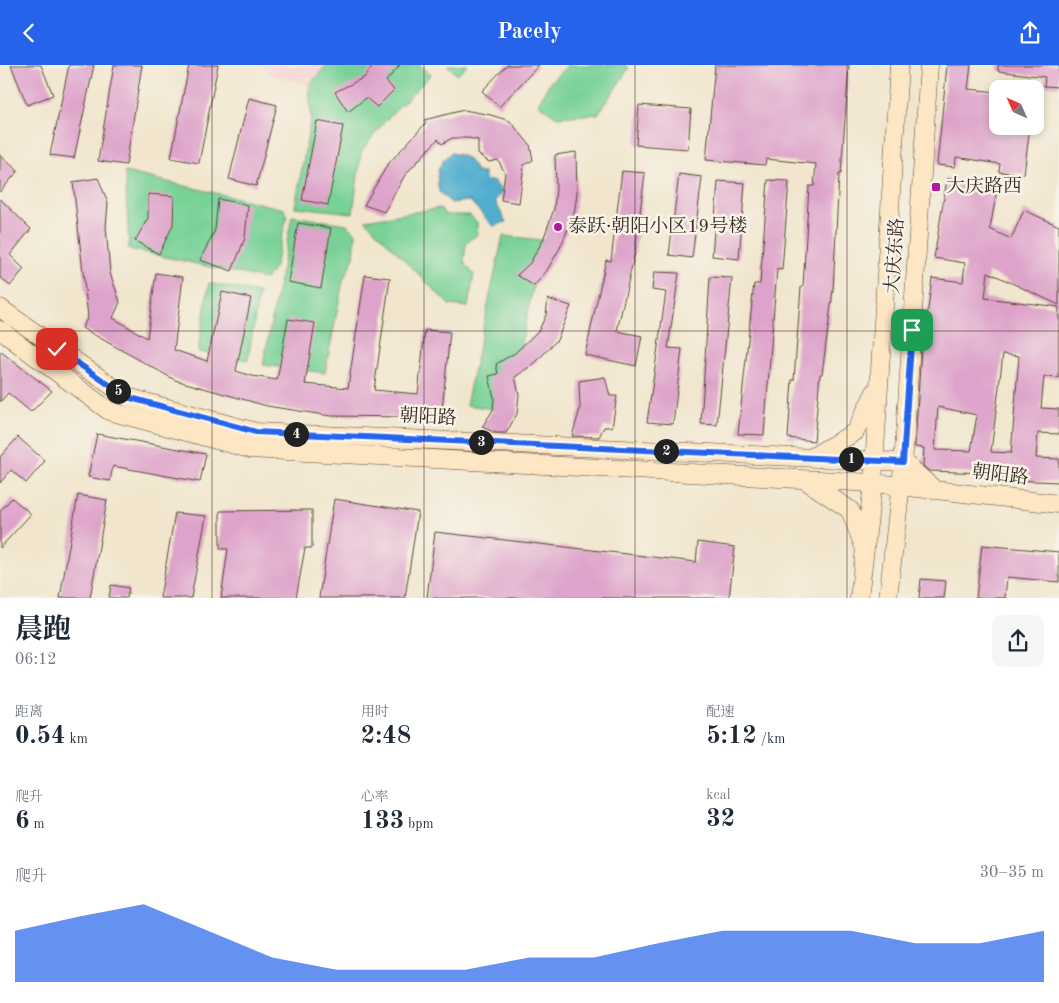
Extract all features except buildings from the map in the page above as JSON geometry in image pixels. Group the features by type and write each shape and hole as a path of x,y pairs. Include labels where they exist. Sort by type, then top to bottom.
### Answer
{"main road":[{"name":"大庆东路","path":"859,598 873,483 899,65"},
{"name":"大庆东路","path":"888,598 903,462 929,65"},
{"name":"朝阳路","path":"0,309 127,397 256,432 903,462"},
{"name":"朝阳路","path":"0,330 109,411 250,449 873,483 1059,504"},
{"path":"812,457 855,433 879,385"},
{"path":"903,462 935,490"},
{"path":"805,479 850,510 865,549"}],"shaded area":[{"path":"261,65 327,65 309,85 272,75"}],"green space":[{"path":"327,65 420,65 431,75 384,122 361,152 353,213 295,207 311,118 309,85"},
{"path":"447,65 468,65 457,75"},
{"path":"568,65 625,65 629,68 598,114 557,117 538,104 550,82"},
{"path":"125,172 284,209 287,216 274,270 265,279 129,249"},
{"path":"440,208 446,215 470,215 477,222 478,234 466,243 464,262 474,275 468,307 449,305 365,220"},
{"path":"292,216 347,224 356,233 354,257 343,281 325,373 263,365"},
{"path":"503,236 543,240 507,411 466,405"},
{"path":"209,283 259,293 248,360 198,352"}],"water":[{"path":"450,153 466,158 476,172 484,173 484,178 487,181 494,181 502,192 495,201 506,222 493,226 470,201 451,203 439,192 438,171 442,162"}],"place":[{"name":"大庆路西","path":"936,187"},
{"name":"泰跃·朝阳小区19号楼","path":"558,227"}],"route":[{"path":"57,349 127,397 256,432 903,462 912,330"}]}
